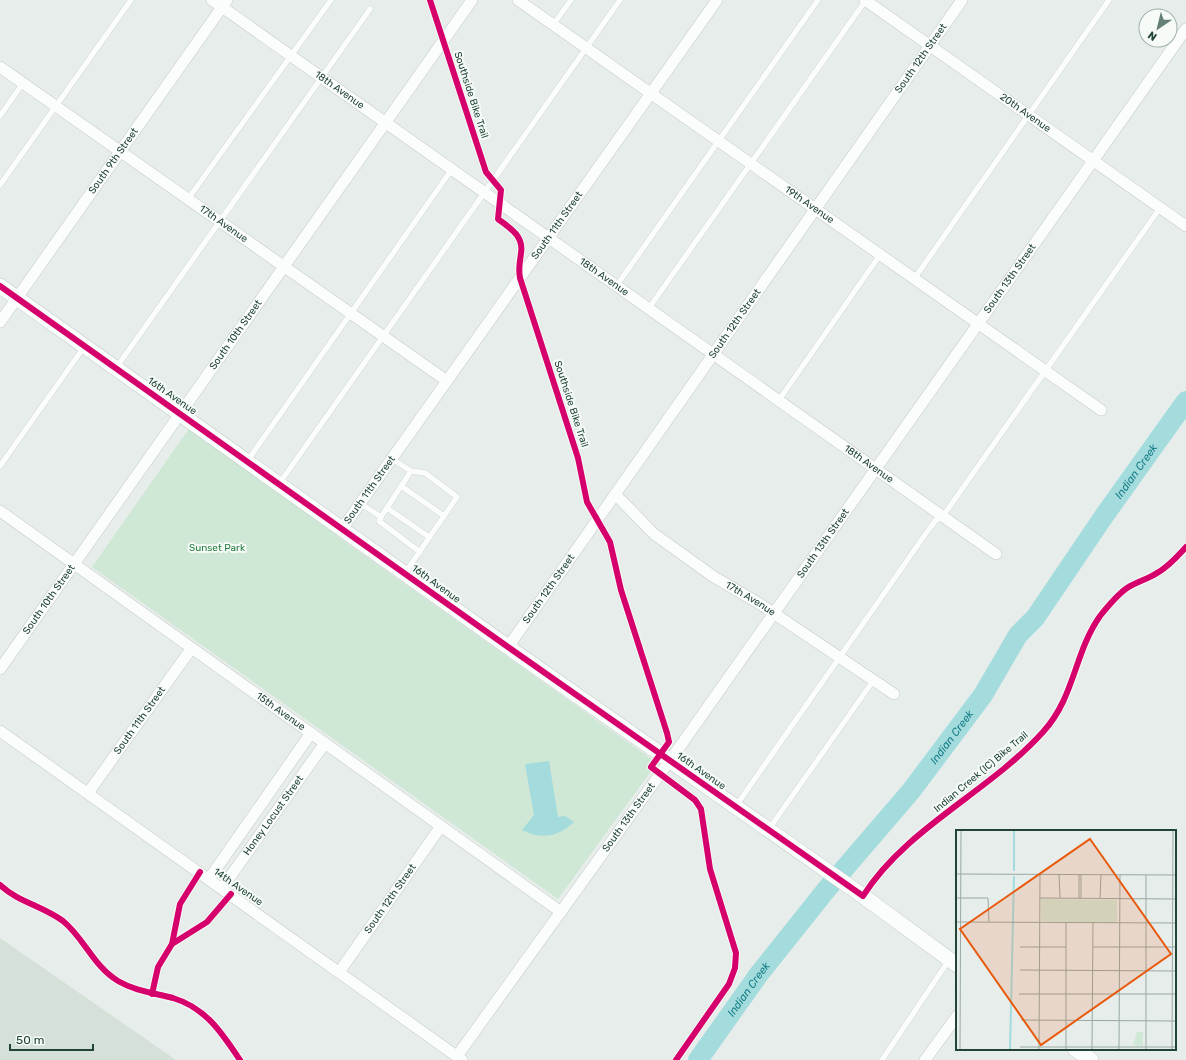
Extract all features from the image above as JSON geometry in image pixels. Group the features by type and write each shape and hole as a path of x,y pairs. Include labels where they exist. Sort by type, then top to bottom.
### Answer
{"street":[{"name":"18th Avenue","path":"212,0 225,4 291,56 996,554"},
{"name":"South 10th Street","path":"0,669 472,0"},
{"name":"19th Avenue","path":"518,0 1101,410"},
{"name":"South 11th Street","path":"342,529 716,0"},
{"name":"20th Avenue","path":"866,0 1028,116 1186,226"},
{"name":"South 12th Street","path":"508,647 962,0"},
{"name":"South 9th Street","path":"0,322 225,4"},
{"name":"South 13th Street","path":"460,1058 561,912 1186,29"},
{"name":"17th Avenue","path":"0,67 447,381"},
{"name":"16th Avenue","path":"0,286 669,761 863,896 953,963"},
{"name":"17th Avenue","path":"615,494 654,534 714,577 774,613 894,694"},
{"name":"15th Avenue","path":"0,511 561,912"},
{"name":"South 11th Street","path":"88,793 192,648"},
{"name":"14th Avenue","path":"0,732 340,971 460,1058"},
{"name":"Honey Locust Street","path":"209,879 311,733"},
{"name":"Honey Locust Street","path":"222,888 325,743"},
{"name":"South 12th Street","path":"340,971 441,826"},
{"path":"928,1059 956,1017"}],"lane":[{"path":"0,185 131,0"},
{"path":"188,199 331,0"},
{"path":"553,25 571,0"},
{"path":"278,484 620,0"},
{"path":"617,285 818,0"},
{"path":"649,308 866,0"},
{"path":"914,279 1109,0"},
{"path":"116,368 370,9"},
{"path":"0,116 23,83"},
{"path":"247,461 452,169"},
{"path":"735,807 929,529 936,520 943,516 1160,208"},
{"path":"779,400 880,255"},
{"path":"0,466 85,346"},
{"path":"392,459 411,471 425,473 457,497 404,573"},
{"path":"380,519 411,471"},
{"path":"401,486 444,516"},
{"path":"360,503 420,552"},
{"path":"387,508 429,537"},
{"path":"768,830 873,680"},
{"path":"882,1060 953,963"}],"shaded area":[{"path":"0,938 176,1060 0,1060"}],"green space":[{"name":"Sunset Park","path":"193,423 332,522 337,536 657,763 558,899 92,567"}],"water":[{"path":"549,761 558,817 565,816 574,822 556,834 543,836 522,830 534,815 525,764"}],"waterway":[{"name":"Indian Creek","path":"698,1060 759,974 826,890 911,791 983,695 1018,635 1035,618 1104,516 1186,401"}],"cycle path":[{"name":"Southside Bike Trail","path":"430,0 486,172 501,190 498,219 515,233 520,242 520,278 578,458 587,502 610,542 621,590 667,733 669,742 651,767 695,800 701,809 710,869 736,953 735,968 729,984 676,1060"},
{"name":"Indian Creek (IC) Bike Trail","path":"0,286 508,647 863,896 881,872 902,850 1022,753 1043,732 1054,718 1062,704 1091,630 1100,616 1123,591 1161,571 1186,547"},
{"path":"172,944 180,904 200,872"},
{"path":"0,885 15,896 47,911 63,921 102,968 118,981 138,989 185,1002 195,1008 220,1031 240,1060"},
{"path":"152,994 158,967 172,944 207,922 231,894"}]}
